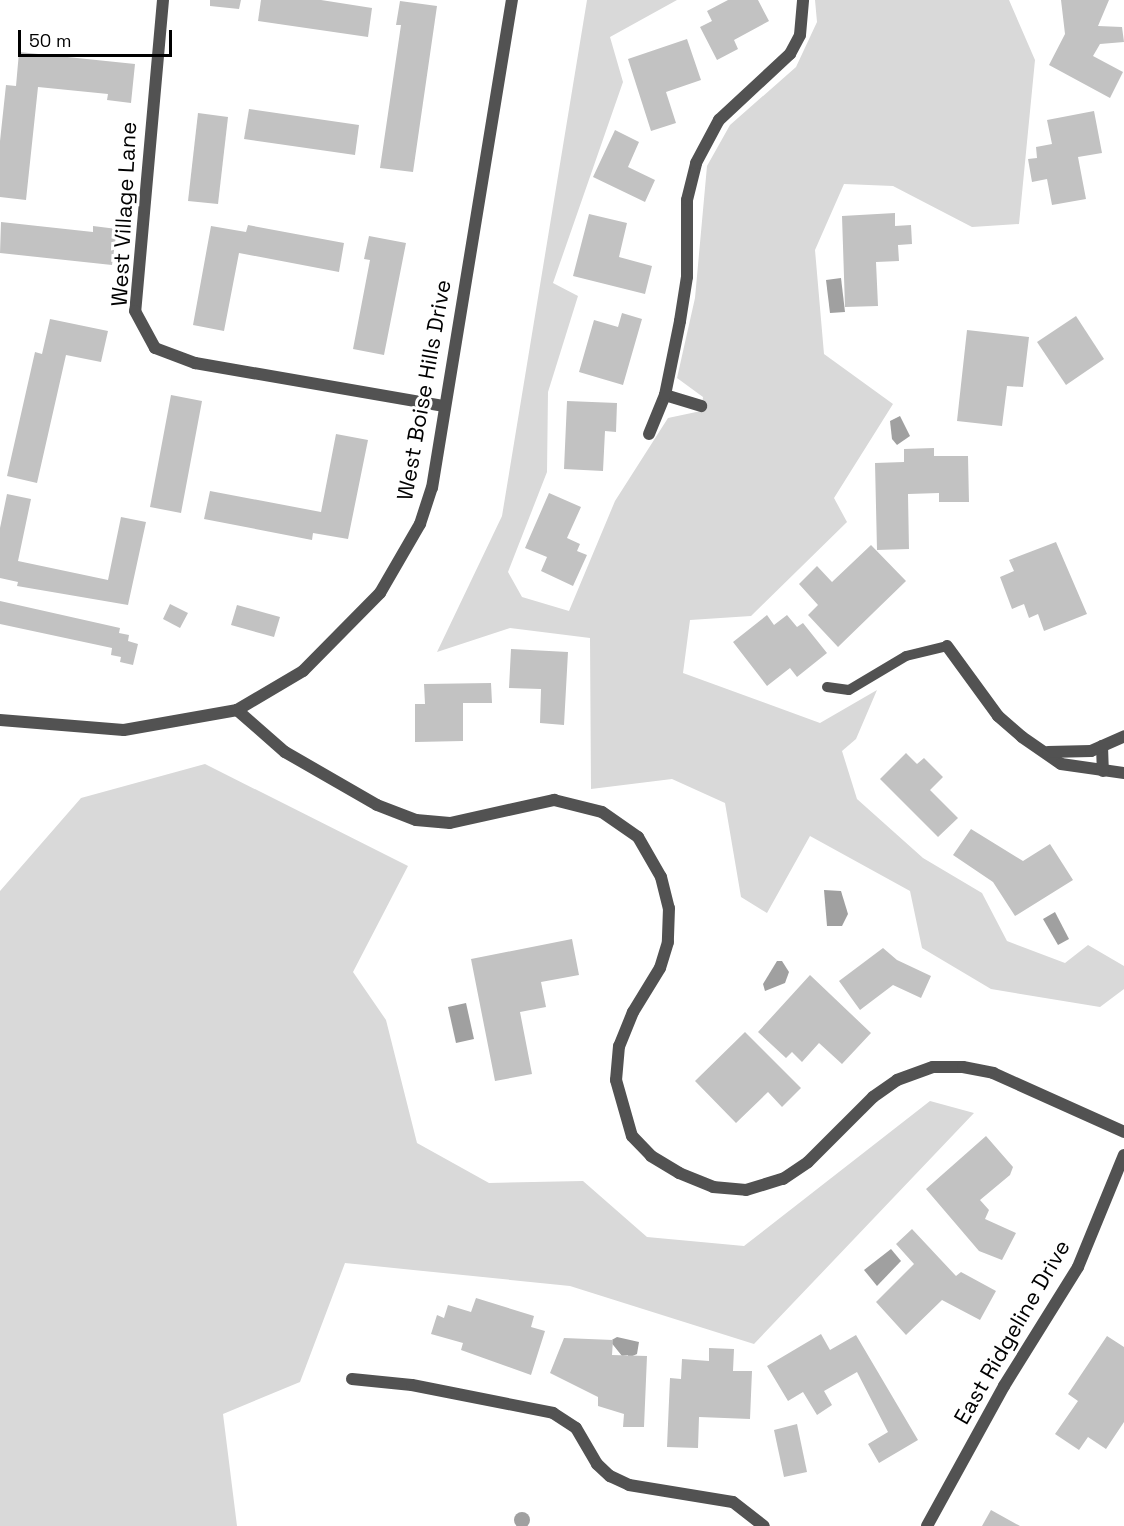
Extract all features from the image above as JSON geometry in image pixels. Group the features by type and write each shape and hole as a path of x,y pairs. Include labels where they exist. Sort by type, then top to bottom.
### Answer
{"street":[{"name":"West Village Lane","path":"163,0 135,311 155,348 195,363 444,406"},
{"name":"West Boise Hills Drive","path":"237,710 303,671 380,592 420,524 432,488 512,0"},
{"path":"649,434 665,395 687,277 687,200 696,163 719,120 790,54 800,35 803,0"},
{"path":"665,395 701,406"},
{"path":"947,646 998,716 1022,737 1048,752 1060,764 1124,773"},
{"path":"0,720 124,730 237,710 285,752 377,805 416,820 450,823 554,800 602,812 638,837 661,877 669,908 668,942 660,968 633,1012 619,1046 616,1080 632,1136 651,1156 679,1173 713,1187 746,1190 783,1179 808,1162 873,1097 897,1080 933,1067 963,1067 993,1073 1124,1132"},
{"path":"1048,752 1091,751 1124,736"},
{"path":"1102,746 1103,771"},
{"name":"East Ridgeline Drive","path":"927,1526 1004,1386 1078,1267 1124,1155"},
{"path":"352,1379 412,1385 553,1413 576,1428 597,1464 610,1476 629,1485 733,1502 764,1526"}],"lane":[{"path":"827,687 849,690 906,656 947,646"}],"shaded area":[{"path":"587,0 677,0 610,37 623,82 553,283 578,296 548,392 547,472 508,572 522,597 569,611 615,501 668,418 701,411 703,397 677,378 695,298 707,166 730,125 796,67 817,22 815,0 1009,0 1035,60 1019,224 972,227 893,186 844,184 815,250 824,354 893,404 834,498 847,522 751,616 690,620 683,673 820,723 877,690 856,739 842,751 857,799 923,858 982,893 1007,941 1065,963 1088,945 1124,966 1124,989 1100,1007 991,989 922,948 910,891 810,836 767,913 741,897 725,803 672,779 591,789 590,638 510,628 437,652 502,516"},
{"path":"841,278 845,312 830,313 826,280"},
{"path":"900,416 910,436 897,445 892,439 890,421"},
{"path":"205,764 408,866 353,972 386,1020 417,1143 489,1183 583,1181 647,1237 744,1246 930,1101 974,1113 754,1344 570,1286 345,1263 300,1382 223,1414 237,1526 0,1526 0,891 81,798"},
{"path":"824,890 841,891 848,914 842,926 827,926"},
{"path":"1055,912 1069,939 1058,945 1043,919"},
{"path":"777,961 782,961 789,972 785,983 765,991 763,984"},
{"path":"466,1003 474,1039 456,1043 448,1007"},
{"path":"891,1249 901,1261 877,1286 864,1270"},
{"path":"617,1337 639,1342 637,1354 628,1358 628,1355 622,1356 610,1341"},
{"path":"522,1512 528,1514 530,1520 528,1526 522,1528 516,1526 514,1520 516,1514"}],"building":[{"path":"210,0 241,0 239,9 210,6"},
{"path":"261,0 321,0 372,8 368,37 258,21"},
{"path":"728,0 758,0 769,21 734,40 738,49 717,60 700,27 712,21 707,11"},
{"path":"1061,0 1109,0 1098,26 1122,27 1124,42 1100,44 1093,56 1123,72 1110,98 1049,65 1065,34"},
{"path":"400,1 437,6 413,172 380,168 401,25 396,25"},
{"path":"687,39 701,80 666,92 676,123 651,131 628,59"},
{"path":"19,52 135,64 131,103 107,100 108,94 38,87 26,200 0,197 0,141 6,85 16,86"},
{"path":"249,109 359,125 355,155 244,139"},
{"path":"1094,111 1102,153 1078,157 1086,199 1052,205 1047,179 1032,182 1028,159 1037,158 1036,147 1052,144 1047,120"},
{"path":"198,113 228,117 218,204 188,201"},
{"path":"615,130 639,142 628,167 655,180 645,202 593,177"},
{"path":"895,213 895,226 911,225 912,244 898,245 899,261 876,262 878,306 845,307 842,216"},
{"path":"589,214 627,223 619,257 652,266 645,294 573,276"},
{"path":"1,222 93,232 93,226 117,229 112,265 0,253"},
{"path":"248,225 344,243 339,272 239,253 224,331 193,325 211,226 246,232"},
{"path":"369,236 406,243 384,355 353,349 370,260 364,259"},
{"path":"622,313 642,319 623,385 579,372 594,320 618,327"},
{"path":"1076,316 1104,359 1066,385 1037,342"},
{"path":"50,319 108,331 101,362 66,355 37,483 7,476 35,352 42,354"},
{"path":"967,330 1029,337 1023,387 1007,386 1002,426 957,421"},
{"path":"171,395 202,401 181,513 150,507"},
{"path":"567,401 617,403 616,432 605,431 603,471 564,469"},
{"path":"336,434 368,440 348,539 313,533 312,540 204,519 210,491 321,512"},
{"path":"934,448 934,456 968,456 969,502 939,502 939,493 908,494 909,549 877,550 875,463 904,462 904,449"},
{"path":"549,493 581,507 567,538 580,544 577,551 587,555 573,586 541,571 547,557 525,548"},
{"path":"7,494 31,499 18,561 108,580 121,517 146,522 128,605 17,586 18,582 0,578 0,528"},
{"path":"1056,542 1087,614 1044,631 1038,614 1029,618 1024,604 1012,609 1000,577 1014,571 1009,560"},
{"path":"871,545 906,581 838,647 808,615 818,605 799,584 817,566 832,582"},
{"path":"0,601 120,628 119,633 129,635 128,641 138,644 133,665 120,662 121,657 111,655 112,648 0,624"},
{"path":"170,604 188,613 180,628 163,619"},
{"path":"237,605 280,617 274,637 231,625"},
{"path":"767,615 774,625 787,615 797,627 803,623 827,653 797,677 790,668 767,686 733,642"},
{"path":"511,649 568,652 564,725 540,723 541,689 509,688"},
{"path":"491,683 492,703 463,703 463,741 415,742 415,704 425,704 424,684"},
{"path":"906,753 917,764 924,758 943,777 930,790 958,818 938,837 880,779"},
{"path":"971,829 1023,861 1050,844 1073,880 1015,916 993,882 953,855"},
{"path":"572,939 579,975 541,982 546,1007 520,1012 532,1074 495,1081 471,959"},
{"path":"883,948 897,960 931,976 921,998 893,985 860,1010 839,981"},
{"path":"810,975 871,1033 842,1064 819,1043 802,1062 792,1052 786,1058 758,1032"},
{"path":"745,1032 801,1088 782,1107 768,1092 736,1123 695,1081"},
{"path":"986,1136 1013,1167 1010,1175 980,1200 989,1210 985,1219 1016,1233 1002,1260 979,1251 926,1189"},
{"path":"912,1229 956,1276 961,1272 996,1291 980,1320 942,1300 906,1335 876,1302 914,1264 896,1244"},
{"path":"476,1298 534,1316 531,1327 545,1331 531,1375 461,1350 463,1343 431,1334 437,1315 444,1318 448,1305 471,1312"},
{"path":"821,1334 830,1350 856,1335 918,1440 879,1463 868,1444 888,1432 857,1372 824,1391 832,1405 817,1415 803,1392 788,1401 767,1366"},
{"path":"1107,1336 1124,1347 1124,1422 1106,1449 1088,1437 1079,1450 1055,1434 1078,1401 1068,1394"},
{"path":"564,1338 613,1340 612,1355 647,1356 644,1427 623,1427 624,1414 598,1406 598,1397 550,1373"},
{"path":"709,1348 734,1349 733,1371 752,1371 750,1419 699,1417 698,1448 667,1447 670,1378 681,1379 682,1359 709,1361"},
{"path":"797,1424 807,1472 784,1477 774,1430"},
{"path":"991,1510 1020,1526 982,1526"}]}
